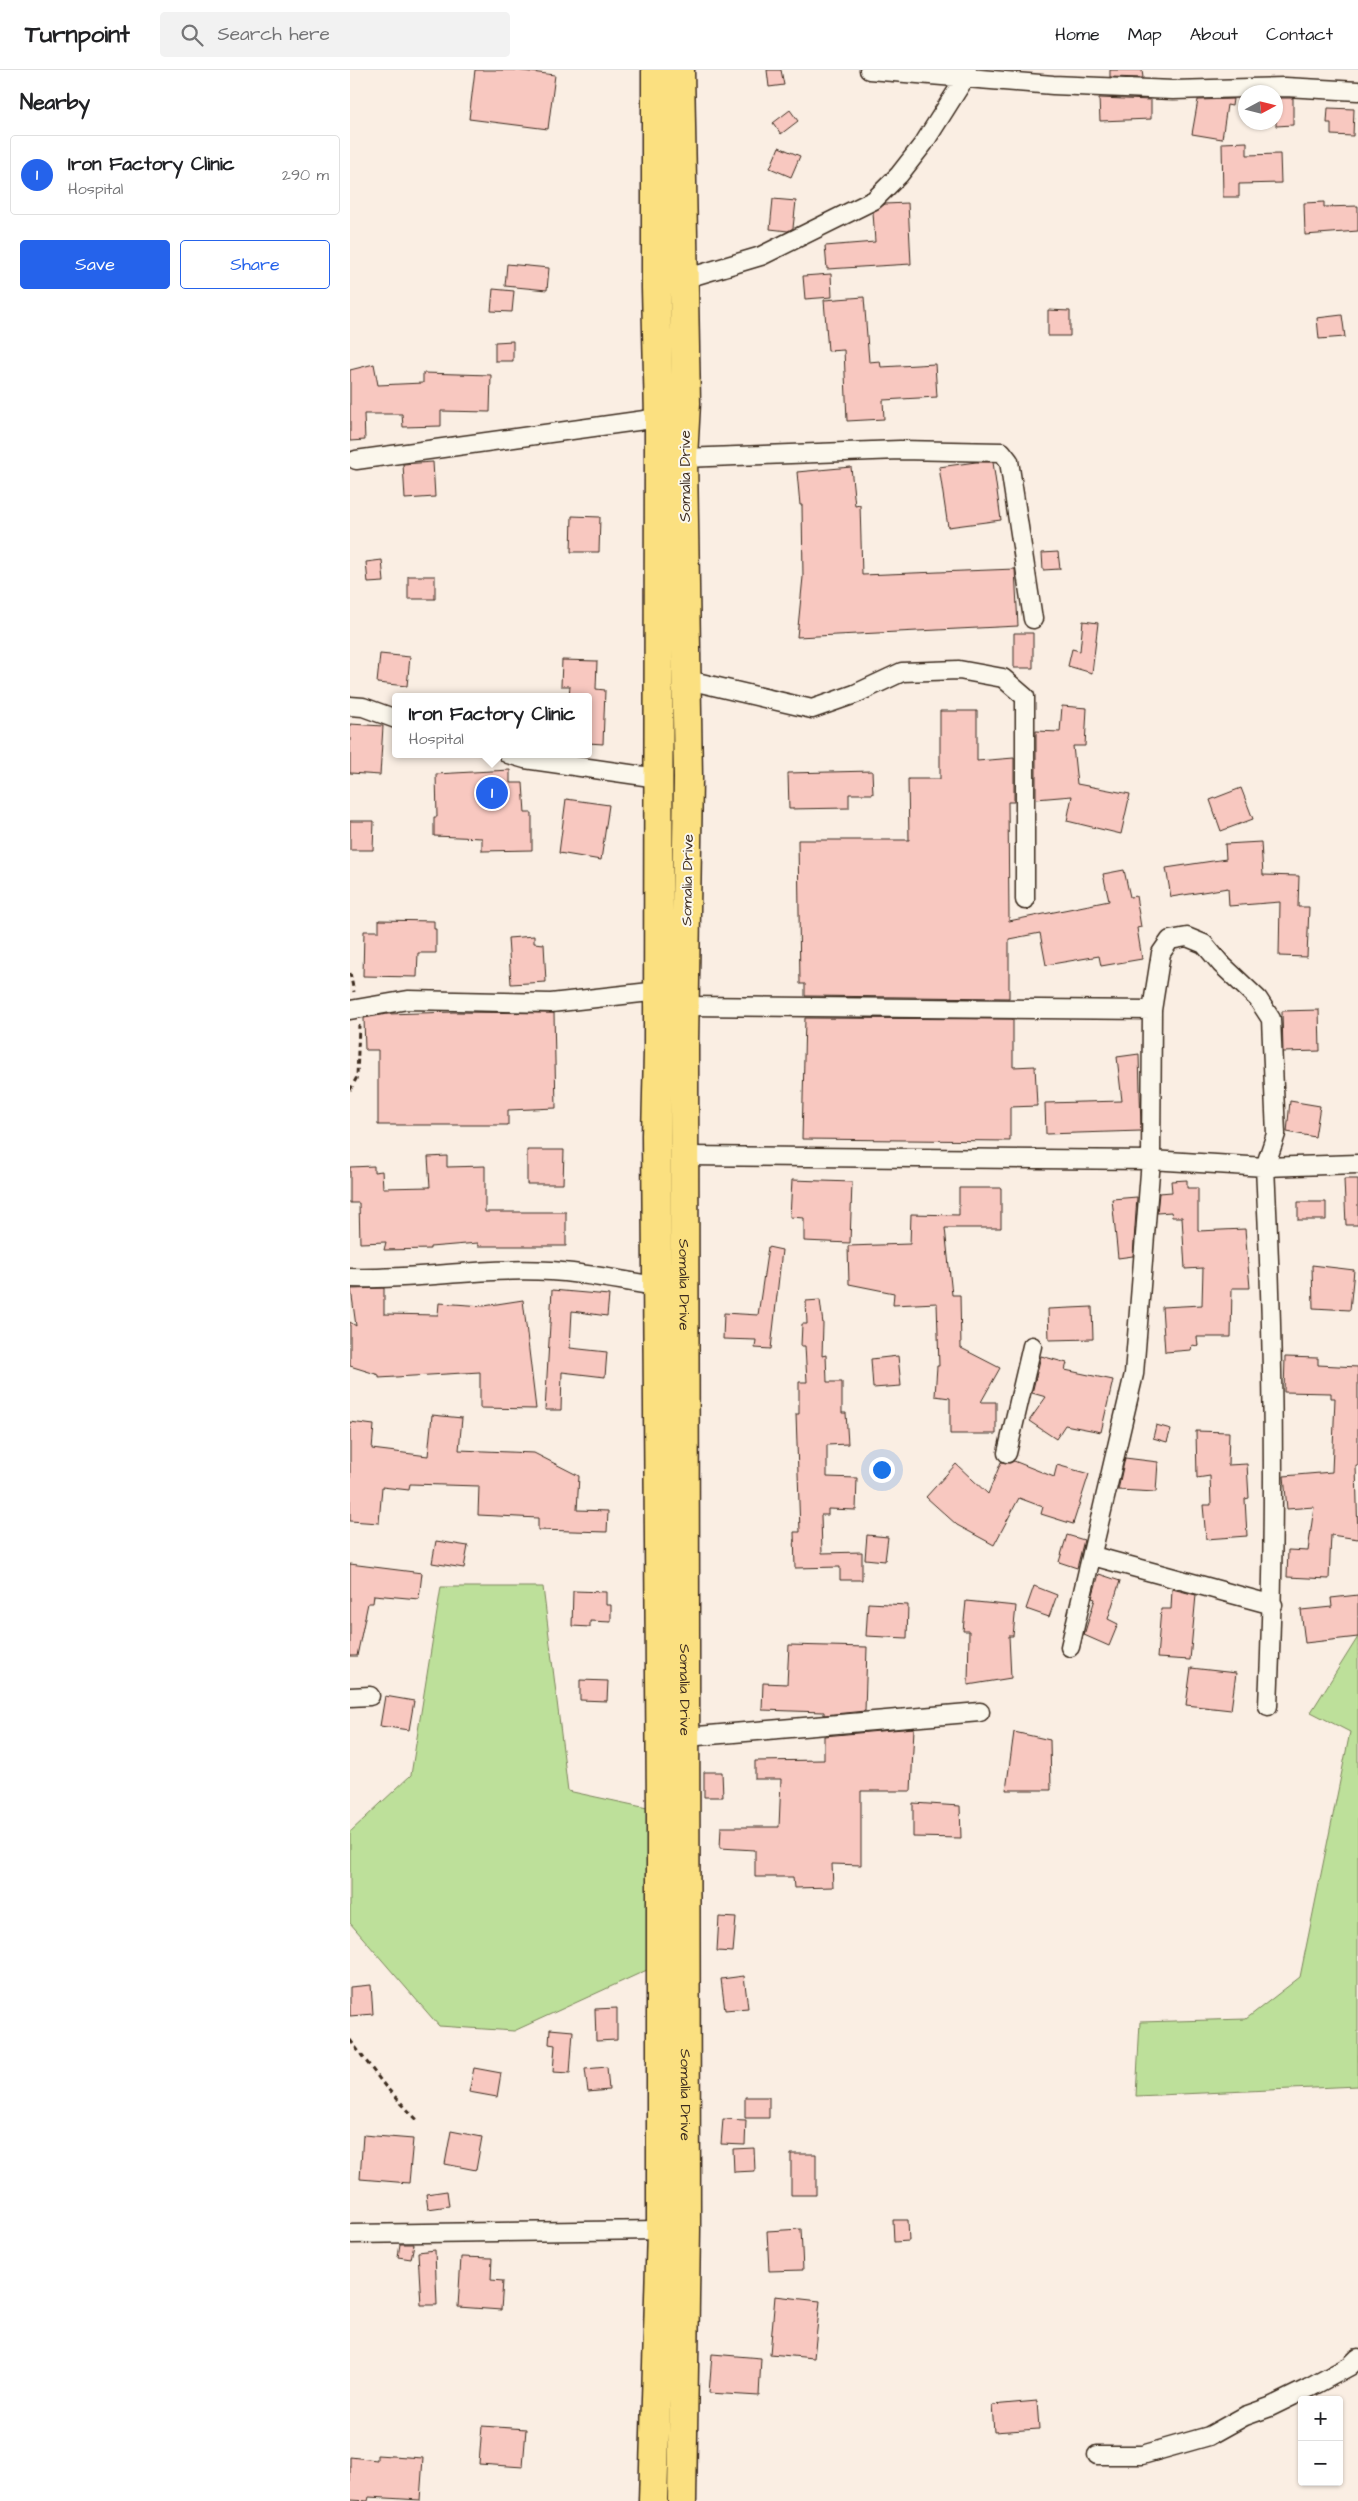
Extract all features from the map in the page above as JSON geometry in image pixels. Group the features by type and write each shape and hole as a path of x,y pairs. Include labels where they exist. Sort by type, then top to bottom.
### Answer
{"main road":[{"name":"Somalia Drive","path":"653,2501 661,2230 661,1811 656,1286 659,418 656,288 656,70"},
{"name":"Somalia Drive","path":"680,70 686,403 683,458 688,680 685,998 686,2229 682,2501"}],"street":[{"path":"868,70 1053,77 1173,90 1285,78 1358,91"},
{"path":"684,279 761,256 874,200 900,175 924,142 966,74"},
{"path":"356,460 659,418"},
{"path":"683,458 900,450 1002,452 1009,461 1033,619"},
{"path":"688,680 812,709 855,694 902,672 959,670 1003,678 1025,697 1025,900"},
{"path":"350,706 363,707 392,718"},
{"path":"522,758 658,778"},
{"path":"1070,1647 1093,1556 1102,1506 1134,1374 1151,1160 1152,1010 1161,953 1170,940 1187,937 1204,944 1221,964 1258,999 1271,1019 1276,1134 1265,1167 1273,1381 1272,1605 1268,1706"},
{"path":"354,1010 408,1000 551,1003 658,990 685,998 1152,1010"},
{"path":"685,1156 1151,1160 1265,1167 1358,1164"},
{"path":"350,1278 391,1279 477,1272 552,1271 656,1286"},
{"path":"1007,1453 1032,1346"},
{"path":"1093,1556 1272,1605"},
{"path":"350,1697 370,1696"},
{"path":"686,1737 980,1712"},
{"path":"350,2234 661,2230"},
{"path":"1097,2455 1142,2455 1169,2449 1209,2436 1245,2416 1270,2408 1310,2388 1350,2366 1358,2358"}],"path":[{"path":"350,973 354,1010 357,1077 350,1090"},
{"path":"350,2040 385,2086 419,2122"}],"green space":[{"path":"441,1587 543,1587 568,1791 661,1811 660,1964 514,2031 439,2026 350,1923 350,1832 411,1775"},
{"path":"1358,1637 1358,2086 1136,2096 1140,2022 1246,2019 1300,1977 1350,1732 1311,1712"}],"building":[{"path":"475,70 515,70 555,75 548,129 469,119"},
{"path":"767,70 781,70 784,85 769,87"},
{"path":"1110,70 1142,70 1143,78 1110,77"},
{"path":"1099,98 1151,100 1151,119 1100,121"},
{"path":"1283,98 1293,98 1293,125 1283,126"},
{"path":"1233,99 1232,106 1227,105 1222,139 1192,134 1198,100"},
{"path":"1328,108 1354,109 1353,136 1331,135 1331,123 1327,123"},
{"path":"790,110 798,121 781,134 773,123"},
{"path":"1247,142 1247,155 1280,154 1281,183 1239,184 1239,197 1223,197 1222,143"},
{"path":"779,147 800,156 791,177 770,168"},
{"path":"773,199 796,201 793,228 788,231 770,229"},
{"path":"1324,202 1324,207 1358,206 1358,231 1305,235 1304,203"},
{"path":"908,203 911,264 827,269 825,246 875,242 873,212 885,204"},
{"path":"507,264 549,268 547,290 505,286"},
{"path":"831,274 832,297 805,299 803,276"},
{"path":"493,289 514,291 512,312 491,311"},
{"path":"864,297 869,362 880,361 881,367 935,364 937,397 883,400 884,419 847,421 844,350 828,351 824,300"},
{"path":"1048,310 1070,311 1070,336 1048,336"},
{"path":"1342,315 1345,337 1319,339 1317,318"},
{"path":"513,341 513,361 495,361 495,342"},
{"path":"374,364 378,385 423,383 423,373 491,375 490,412 441,411 441,426 403,427 402,414 364,414 365,440 350,441 350,370"},
{"path":"433,462 435,497 405,499 403,464"},
{"path":"976,462 993,462 1001,520 948,527 939,467"},
{"path":"851,467 855,506 860,505 862,575 1015,569 1018,626 797,637 803,577 802,505 800,505 797,472"},
{"path":"572,516 600,517 599,552 571,552"},
{"path":"1058,552 1060,569 1043,570 1042,553"},
{"path":"382,560 384,582 368,583 366,562"},
{"path":"408,576 435,576 435,599 408,599"},
{"path":"1083,621 1098,623 1092,673 1068,666 1072,649 1080,651"},
{"path":"1014,633 1033,633 1033,668 1014,668"},
{"path":"380,654 410,657 407,686 377,683"},
{"path":"562,660 597,661 596,689 605,690 603,744 592,743 592,693 569,693 570,686 561,686"},
{"path":"1062,706 1087,708 1085,746 1073,746 1077,784 1130,794 1121,834 1067,821 1072,796 1036,799 1036,731 1060,732"},
{"path":"940,711 977,711 977,761 1014,758 1014,802 1008,802 1009,921 1109,901 1103,874 1124,870 1130,897 1136,896 1141,927 1137,928 1142,959 1101,966 1099,956 1046,965 1040,933 1009,939 1009,998 805,996 805,984 800,984 798,840 909,840 908,779 940,779"},
{"path":"350,724 383,726 380,775 350,773"},
{"path":"510,770 510,783 523,783 525,813 532,813 532,850 482,851 482,838 434,836 434,817 437,817 436,774"},
{"path":"872,771 873,794 849,794 849,808 789,809 788,773"},
{"path":"1241,788 1253,819 1221,831 1210,800"},
{"path":"566,799 609,805 601,860 559,853"},
{"path":"350,821 374,821 373,850 350,850"},
{"path":"1261,842 1263,875 1299,876 1298,907 1309,907 1307,957 1279,956 1280,902 1229,906 1228,888 1171,897 1166,868 1226,859 1225,844"},
{"path":"379,920 434,921 436,953 418,953 417,977 363,976 364,931 379,931"},
{"path":"534,936 534,943 544,944 546,982 511,984 508,938"},
{"path":"1319,1010 1320,1051 1283,1052 1282,1011"},
{"path":"453,1012 554,1013 556,1108 508,1110 508,1125 378,1125 378,1050 365,1050 364,1018 387,1014"},
{"path":"805,1018 1013,1019 1013,1067 1035,1066 1037,1106 1010,1107 1010,1141 802,1139"},
{"path":"1139,1054 1141,1131 1046,1134 1045,1103 1122,1101 1117,1057"},
{"path":"1290,1101 1320,1106 1315,1137 1287,1132"},
{"path":"527,1150 564,1150 563,1184 527,1184"},
{"path":"447,1156 447,1167 485,1166 485,1212 566,1212 566,1246 478,1246 478,1243 430,1247 430,1249 384,1250 386,1242 360,1243 359,1203 350,1203 350,1167 374,1166 374,1172 382,1171 383,1188 430,1187 428,1157"},
{"path":"1344,1179 1358,1179 1358,1225 1346,1225"},
{"path":"792,1180 852,1182 850,1243 804,1241 804,1218 790,1217"},
{"path":"1187,1180 1187,1188 1198,1188 1198,1231 1245,1229 1250,1288 1232,1288 1231,1337 1197,1337 1198,1346 1192,1345 1191,1350 1165,1352 1162,1307 1202,1305 1203,1268 1185,1269 1182,1217 1172,1217 1171,1212 1157,1213 1159,1193 1172,1192 1171,1181"},
{"path":"959,1188 1001,1188 1001,1228 945,1228 952,1295 960,1295 961,1348 1000,1368 981,1402 996,1402 996,1434 950,1434 950,1398 935,1396 937,1366 939,1366 937,1303 893,1305 894,1293 849,1284 848,1246 910,1244 911,1214 959,1215"},
{"path":"1137,1197 1133,1256 1118,1258 1112,1199"},
{"path":"1298,1202 1326,1202 1326,1220 1298,1220"},
{"path":"768,1247 782,1250 771,1349 755,1348 756,1340 723,1339 724,1313 758,1315"},
{"path":"1312,1265 1354,1270 1350,1310 1313,1308"},
{"path":"384,1288 384,1314 438,1315 439,1303 484,1306 523,1300 536,1409 480,1408 480,1372 379,1378 379,1375 350,1366 350,1322 356,1326 351,1289"},
{"path":"552,1290 609,1295 607,1316 572,1311 570,1348 607,1352 605,1377 562,1372 561,1410 545,1410"},
{"path":"820,1300 823,1324 822,1356 826,1355 827,1382 842,1382 842,1413 846,1413 848,1444 827,1445 827,1477 857,1478 856,1510 828,1509 828,1515 821,1515 822,1553 862,1552 862,1580 840,1580 840,1567 795,1568 794,1532 800,1532 796,1414 799,1414 799,1382 807,1382 805,1346 801,1346 802,1324 807,1324 806,1301"},
{"path":"1092,1307 1093,1339 1049,1340 1048,1309"},
{"path":"898,1356 901,1386 873,1388 871,1359"},
{"path":"1041,1356 1067,1363 1065,1370 1113,1380 1101,1432 1065,1425 1056,1439 1029,1421 1046,1397 1032,1393"},
{"path":"1285,1357 1318,1358 1318,1365 1358,1367 1358,1466 1356,1466 1358,1539 1331,1535 1329,1579 1287,1577 1288,1550 1308,1551 1314,1507 1287,1509 1284,1476 1332,1472 1335,1398 1331,1398 1331,1393 1284,1392"},
{"path":"432,1415 462,1418 459,1450 534,1453 579,1476 577,1510 608,1511 607,1532 538,1530 538,1518 478,1515 479,1486 410,1484 409,1490 382,1487 379,1523 350,1521 350,1422 374,1425 372,1449 428,1456"},
{"path":"1156,1425 1171,1429 1167,1442 1153,1438"},
{"path":"1196,1431 1229,1432 1228,1465 1247,1464 1249,1498 1245,1499 1247,1536 1206,1539 1203,1505 1211,1505 1210,1476 1197,1478"},
{"path":"1125,1458 1158,1462 1156,1492 1118,1490"},
{"path":"1014,1461 1054,1477 1057,1465 1089,1474 1073,1524 1041,1514 1043,1507 1019,1498 994,1545 957,1525 926,1497 956,1464 988,1494 1001,1462 1010,1463"},
{"path":"867,1535 888,1537 885,1561 865,1559"},
{"path":"1067,1535 1084,1540 1077,1568 1059,1562"},
{"path":"436,1541 468,1546 464,1568 432,1563"},
{"path":"350,1564 422,1573 419,1599 374,1595 373,1603 368,1603 357,1656 350,1656"},
{"path":"1099,1574 1120,1581 1108,1619 1118,1624 1109,1646 1084,1635 1095,1599 1092,1598"},
{"path":"1034,1586 1057,1595 1049,1617 1026,1609"},
{"path":"1172,1589 1196,1595 1190,1660 1157,1658 1161,1609 1171,1609"},
{"path":"573,1591 606,1592 606,1605 611,1605 611,1622 590,1621 590,1627 572,1626"},
{"path":"1358,1595 1358,1637 1305,1643 1301,1610 1332,1607 1331,1598"},
{"path":"966,1601 1016,1606 1013,1636 1009,1636 1011,1678 968,1685 969,1631 963,1631"},
{"path":"868,1603 908,1605 907,1638 866,1636"},
{"path":"789,1645 867,1647 865,1711 824,1715 824,1712 762,1710 763,1683 787,1684"},
{"path":"1191,1668 1236,1673 1231,1710 1186,1705"},
{"path":"580,1680 608,1681 607,1701 580,1700"},
{"path":"385,1696 414,1701 409,1730 380,1726"},
{"path":"914,1728 911,1791 861,1791 861,1865 832,1864 833,1887 794,1888 793,1877 755,1877 755,1850 720,1848 721,1827 779,1827 781,1779 755,1779 755,1761 824,1760 824,1736"},
{"path":"1014,1732 1050,1740 1051,1790 1006,1790"},
{"path":"704,1772 722,1772 723,1797 704,1797"},
{"path":"913,1803 960,1806 961,1838 913,1837"},
{"path":"719,1917 736,1918 733,1952 717,1951"},
{"path":"744,1976 748,2008 725,2010 721,1979"},
{"path":"371,1985 373,2014 350,2016 350,1987"},
{"path":"617,2008 617,2040 596,2041 595,2009"},
{"path":"550,2029 573,2031 570,2073 553,2072 555,2045 549,2044"},
{"path":"607,2067 609,2090 588,2092 585,2069"},
{"path":"474,2068 501,2073 497,2097 469,2092"},
{"path":"745,2097 769,2097 769,2118 745,2118"},
{"path":"723,2119 746,2120 745,2145 721,2144"},
{"path":"451,2131 482,2137 476,2170 445,2164"},
{"path":"363,2135 413,2139 409,2183 360,2179"},
{"path":"754,2148 755,2171 734,2172 733,2149"},
{"path":"791,2154 816,2154 816,2195 791,2195"},
{"path":"447,2191 449,2206 428,2209 426,2194"},
{"path":"893,2220 908,2220 909,2241 894,2242"},
{"path":"801,2229 803,2270 769,2271 767,2231"},
{"path":"400,2244 414,2244 411,2259 398,2257"},
{"path":"435,2250 437,2305 421,2305 418,2252"},
{"path":"461,2257 492,2258 491,2280 503,2281 501,2310 458,2307"},
{"path":"775,2296 820,2301 814,2358 770,2354"},
{"path":"712,2354 761,2358 759,2396 709,2393"},
{"path":"1037,2401 1039,2429 994,2432 992,2405"},
{"path":"482,2426 526,2429 523,2467 479,2464"},
{"path":"377,2455 423,2458 420,2500 369,2497 368,2501 350,2500 350,2457 377,2460"}],"place":[{"name":"Iron Factory Clinic","path":"492,793"}]}
